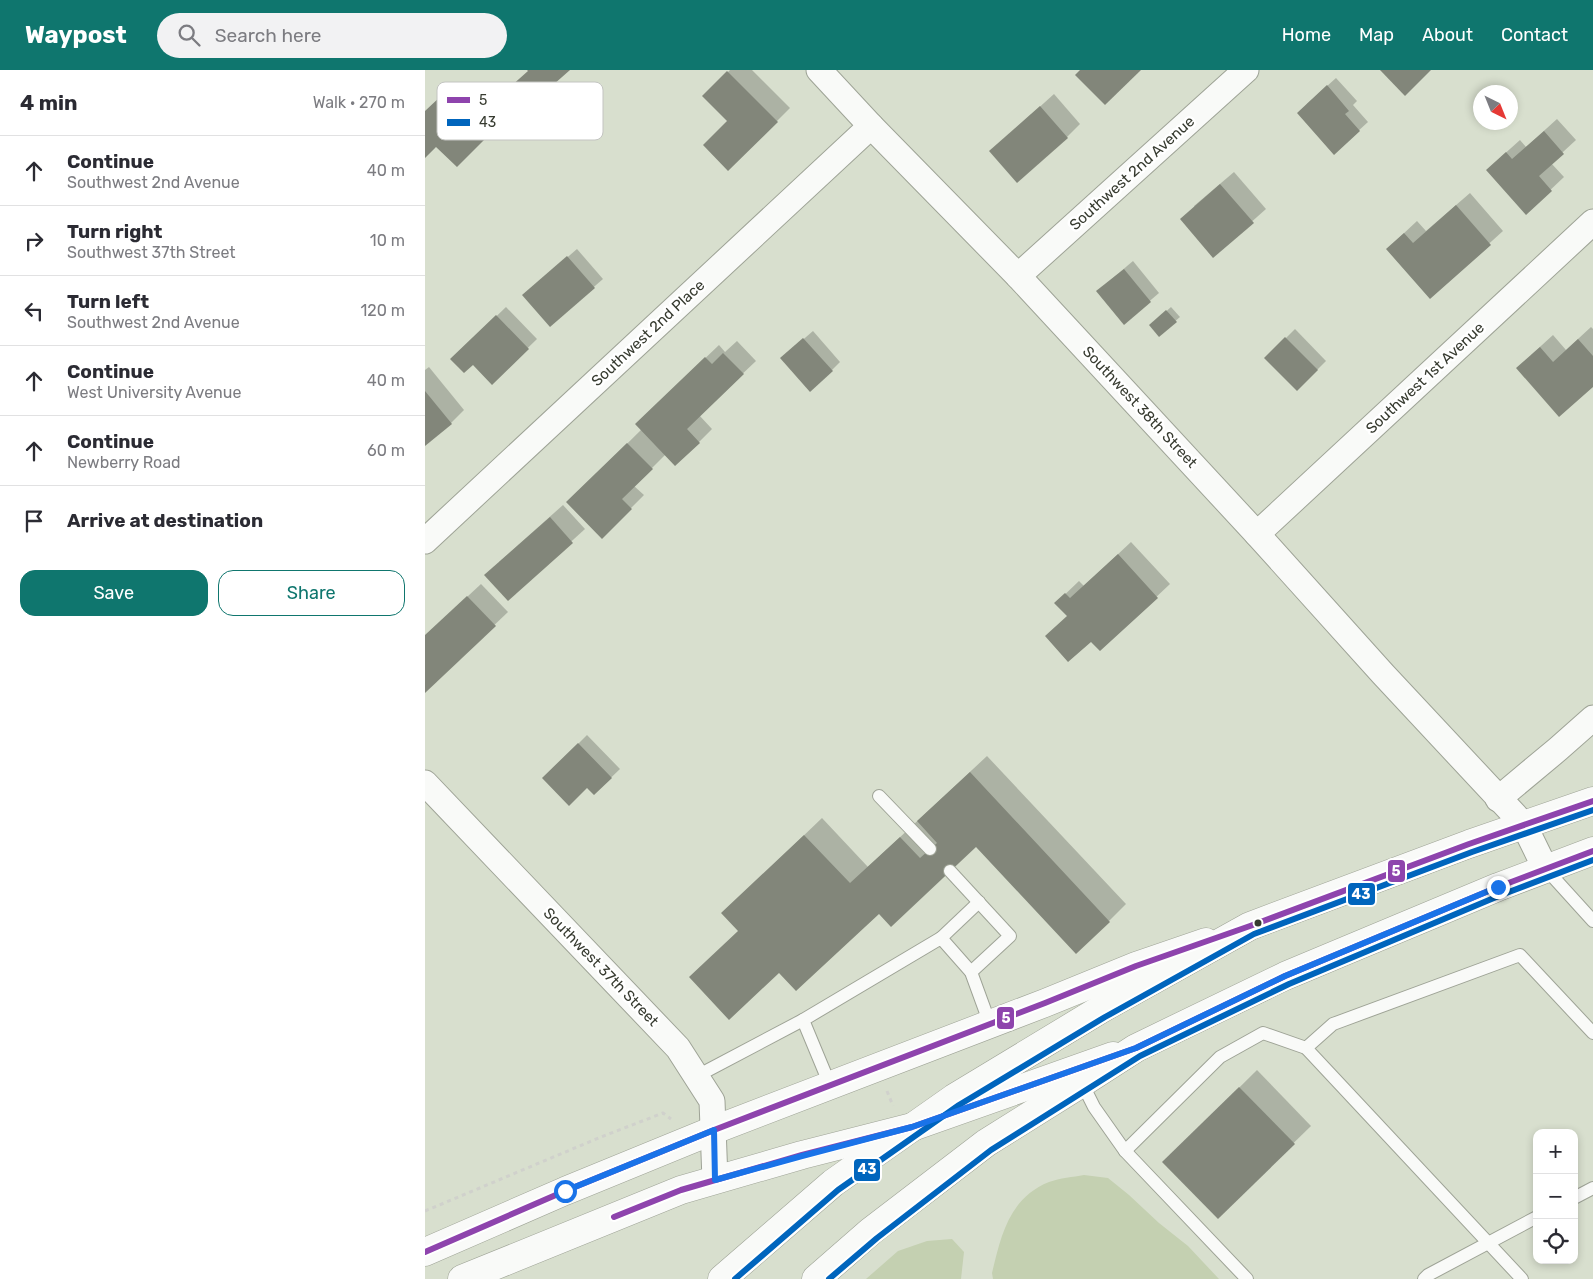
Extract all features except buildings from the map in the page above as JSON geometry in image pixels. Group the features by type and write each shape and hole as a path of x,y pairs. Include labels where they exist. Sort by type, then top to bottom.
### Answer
{"main road":[{"path":"425,1252 565,1191 714,1130 991,1024 1136,966 1250,926 1469,844 1593,801"},
{"path":"816,1279 871,1230 986,1143 1136,1048 1285,976 1545,868 1593,851"},
{"path":"462,1279 681,1190 802,1156 954,1098 1101,1009 1250,926"},
{"path":"722,1279 833,1183 903,1118 1136,1048"}],"street":[{"name":"Southwest 38th Street","path":"819,70 1017,276 1524,825 1545,868"},
{"name":"Southwest 2nd Avenue","path":"1017,276 1246,70"},
{"name":"Southwest 2nd Place","path":"425,540 871,126"},
{"name":"Southwest 1st Avenue","path":"1257,534 1593,222"},
{"path":"1498,799 1558,750 1593,718"},
{"name":"Southwest 37th Street","path":"425,784 678,1048 712,1101 715,1180"}],"lane":[{"path":"879,796 930,849"},
{"path":"1545,868 1593,921"},
{"path":"950,871 1010,936 971,972"},
{"path":"697,1076 803,1020 941,938 979,902"},
{"path":"941,938 971,972 991,1024"},
{"path":"1307,1048 1333,1024 1520,955 1593,1033"},
{"path":"803,1020 830,1085"},
{"path":"1125,1150 1220,1057 1263,1033 1307,1048 1521,1279"},
{"path":"1082,1083 1094,1107 1125,1150 1247,1279"},
{"path":"1578,1196 1593,1188"},
{"path":"1424,1279 1487,1242 1533,1219"}],"path":[{"path":"884,1084 903,1118"},
{"path":"425,1211 663,1113 671,1119"}],"green space":[{"path":"1084,1175 1108,1178 1188,1246 1219,1279 993,1279 992,1273 1003,1232 1016,1208 1024,1198 1035,1189 1049,1182"},
{"path":"952,1239 964,1252 961,1279 866,1279 898,1251 927,1241"}],"transit line":[{"name":"5","path":"425,1252 565,1191 714,1130 1045,1003 1136,966 1250,926 1469,844 1593,801"},
{"name":"43","path":"735,1279 838,1190 959,1105 1105,1017 1254,934 1472,852 1593,810"},
{"name":"5","path":"614,1217 681,1190 802,1155 912,1127 1136,1048 1285,976 1498,887 1593,851"},
{"name":"43","path":"829,1279 877,1238 991,1150 1140,1056 1289,984 1501,895 1593,860"}],"route":[{"path":"565,1191 714,1130 715,1180 912,1127 1136,1048 1285,976 1498,887"}]}
